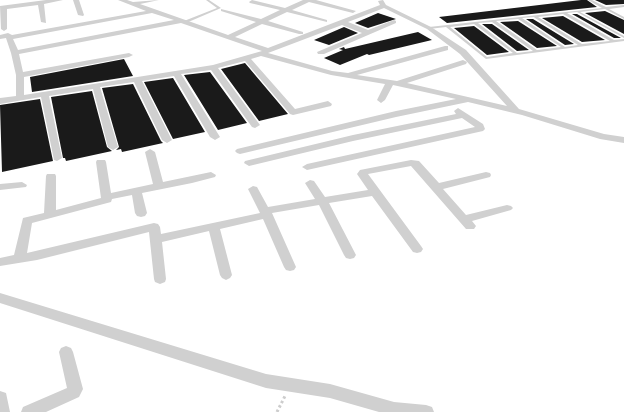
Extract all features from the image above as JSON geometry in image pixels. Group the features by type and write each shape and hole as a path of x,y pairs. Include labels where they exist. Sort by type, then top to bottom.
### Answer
{"street":[{"path":"4,29 2,8 60,0"},
{"path":"76,0 81,15"},
{"path":"121,0 229,37 266,52 318,59 394,22"},
{"path":"132,4 156,0"},
{"path":"229,37 308,0 353,11"},
{"path":"252,2 325,21"},
{"path":"41,3 44,22"},
{"path":"0,101 213,67 247,59 340,22 382,3 430,28 463,52 515,110"},
{"path":"223,10 301,33"},
{"path":"0,37 8,36 9,38 152,11"},
{"path":"15,53 183,21"},
{"path":"340,22 369,33"},
{"path":"9,38 15,53 20,75 20,98"},
{"path":"349,75 445,48"},
{"path":"20,75 129,55"},
{"path":"247,59 293,112 328,104"},
{"path":"318,59 331,73 394,83 469,99 515,110 603,137 624,140"},
{"path":"381,100 394,83 463,62"},
{"path":"213,67 255,126"},
{"path":"176,73 216,137"},
{"path":"138,79 167,140"},
{"path":"96,86 113,147"},
{"path":"44,94 57,158"},
{"path":"240,151 469,99"},
{"path":"307,167 480,129 480,126 448,104"},
{"path":"249,163 353,138 464,115"},
{"path":"150,152 159,186"},
{"path":"20,258 25,222 50,214 108,200 101,162"},
{"path":"417,249 362,174 364,172 411,162 415,164 467,222 507,208"},
{"path":"107,197 211,175"},
{"path":"436,187 486,175"},
{"path":"50,214 51,176"},
{"path":"310,183 322,202 350,255"},
{"path":"0,188 22,185"},
{"path":"136,190 141,213"},
{"path":"253,190 266,213 290,267"},
{"path":"156,238 266,213 375,192"},
{"path":"0,262 151,226 155,228 160,279"},
{"path":"213,226 226,275"},
{"path":"0,298 266,381 330,391 394,409 426,412"},
{"path":"29,412 74,392 75,389 66,352"},
{"path":"0,398 2,412"}],"lane":[{"path":"183,21 219,8 208,0"},
{"path":"590,0 624,18"},
{"path":"430,28 624,6"},
{"path":"578,12 624,37"},
{"path":"564,13 613,42"},
{"path":"535,16 582,46"},
{"path":"519,18 565,48"},
{"path":"494,21 537,52"},
{"path":"475,23 516,54"},
{"path":"447,26 486,58 624,40"}],"building":[{"path":"587,0 597,7 447,23 439,17"},
{"path":"595,0 624,0 624,4 606,5"},
{"path":"605,11 624,20 624,34 585,13"},
{"path":"378,13 396,19 368,28 355,23"},
{"path":"572,14 577,14 621,38 614,38"},
{"path":"563,16 605,40 582,42 542,18"},
{"path":"526,19 533,19 574,44 565,45"},
{"path":"518,21 557,46 537,48 500,22"},
{"path":"482,24 492,24 529,50 517,51"},
{"path":"474,26 509,52 487,55 454,28"},
{"path":"344,27 358,33 329,45 314,40"},
{"path":"418,32 432,40 369,55 367,54 340,65 324,58 343,50 339,49 344,47 345,49"},
{"path":"124,59 133,76 32,92 30,77"},
{"path":"245,63 288,114 259,121 221,69"},
{"path":"210,72 247,123 218,130 184,75"},
{"path":"173,78 205,132 173,139 144,82"},
{"path":"133,84 163,143 122,152 121,149 116,150 119,147 102,88"},
{"path":"92,91 107,147 112,151 66,161 65,158 63,158 51,97"},
{"path":"40,99 53,161 2,172 0,105"}]}
